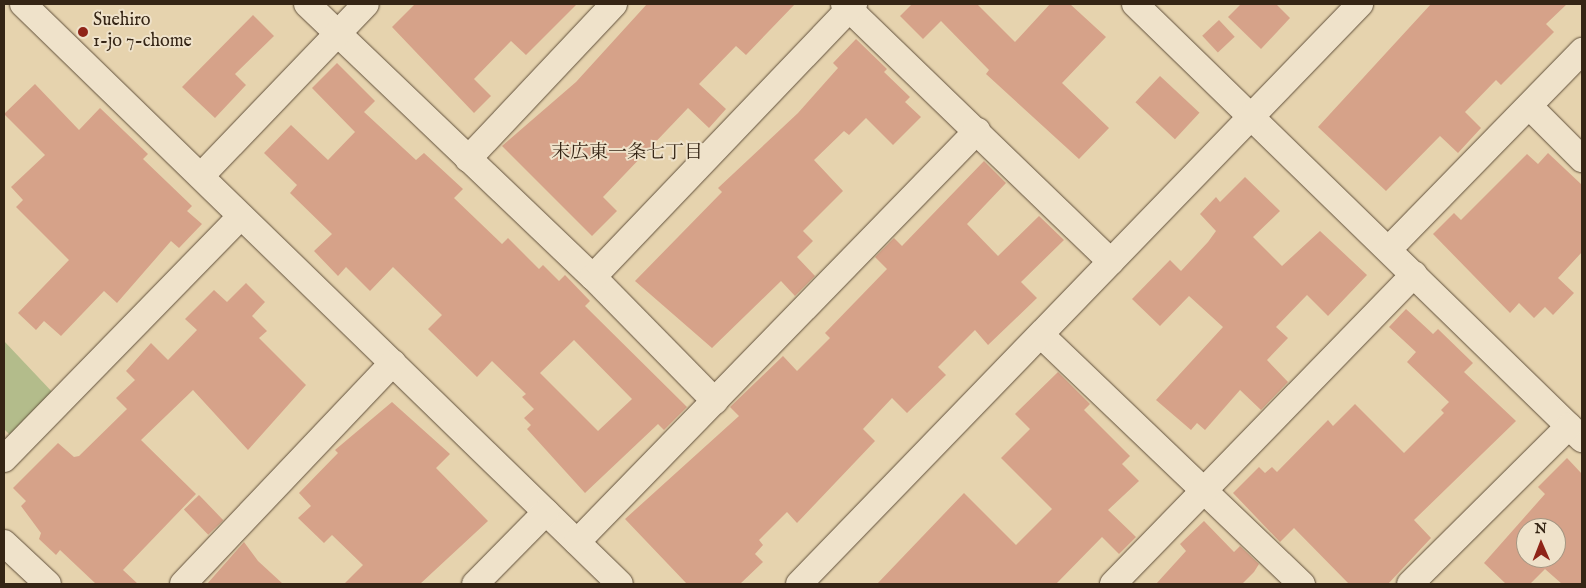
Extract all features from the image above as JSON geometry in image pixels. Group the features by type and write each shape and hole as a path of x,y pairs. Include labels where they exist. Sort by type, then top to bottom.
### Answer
{"street":[{"path":"24,4 620,584"},
{"path":"307,4 593,276 715,401"},
{"path":"201,176 366,4"},
{"path":"468,159 614,4"},
{"path":"1135,4 1575,432 1410,584"},
{"path":"799,584 1360,4"},
{"path":"593,276 849,5 1111,262"},
{"path":"1388,249 1530,107 1582,51"},
{"path":"1530,107 1582,159"},
{"path":"577,542 978,131"},
{"path":"4,459 242,216"},
{"path":"1114,584 1414,274"},
{"path":"1041,335 1302,584"},
{"path":"183,584 393,363"},
{"path":"475,584 546,512"},
{"path":"4,543 48,584"}],"green space":[{"path":"4,341 55,395 11,436 4,429"}],"building":[{"path":"415,4 577,4 526,55 511,41 474,79 491,96 474,113 392,27"},
{"path":"647,4 795,4 746,55 736,46 699,84 726,109 709,128 688,108 603,197 617,211 592,236 502,146 576,82"},
{"path":"912,4 977,4 1015,42 1050,4 1070,4 1106,37 1062,83 1109,128 1079,159 986,74 989,70 941,21 923,39 900,16"},
{"path":"1241,4 1276,4 1290,18 1261,49 1228,17"},
{"path":"1431,4 1567,4 1546,24 1554,32 1501,85 1496,80 1465,112 1481,128 1458,153 1440,136 1386,191 1318,127"},
{"path":"253,15 274,36 235,74 246,85 215,118 182,87"},
{"path":"1219,20 1235,37 1218,53 1202,36"},
{"path":"856,39 887,69 884,72 910,97 905,102 921,117 893,145 866,118 849,135 844,131 814,160 843,191 803,231 813,241 797,257 815,276 795,296 781,281 712,348 635,281 722,192 718,188 798,113 838,68 833,63"},
{"path":"337,63 375,101 364,112 416,160 424,153 463,189 454,198 502,244 508,238 539,269 543,265 559,281 565,275 590,301 585,306 687,407 664,430 658,424 585,493 527,429 531,425 524,418 534,409 522,397 526,394 492,361 477,377 428,329 442,315 393,267 370,291 346,267 338,276 314,251 332,234 290,193 297,185 264,153 291,125 328,160 355,132 312,88","holes":["574,340 632,399 598,431 540,373"]},
{"path":"1160,76 1199,113 1175,139 1135,102"},
{"path":"35,84 79,130 100,108 148,154 143,159 192,206 187,211 202,224 179,248 171,241 117,303 104,291 61,336 44,321 36,330 18,313 69,260 16,207 23,200 11,187 45,155 4,114"},
{"path":"1548,153 1582,185 1582,252 1558,278 1574,293 1553,315 1545,307 1534,318 1519,303 1510,313 1433,234 1454,213 1461,220 1527,154 1538,164"},
{"path":"984,161 1006,183 967,224 998,256 1039,216 1064,240 1021,282 1037,298 988,345 975,330 938,367 946,375 907,413 892,398 863,429 875,441 797,523 787,512 759,540 763,545 755,554 763,562 740,584 687,584 625,519 739,416 730,407 783,356 797,371 830,338 825,333 887,269 875,257 894,238 902,246"},
{"path":"1245,177 1280,211 1253,237 1282,266 1320,231 1367,275 1328,316 1307,295 1276,327 1288,338 1267,360 1288,382 1261,410 1240,390 1205,430 1197,423 1191,430 1156,400 1223,327 1189,296 1160,326 1132,299 1170,260 1181,271 1208,242 1216,231 1200,214 1216,197 1220,202"},
{"path":"246,283 265,302 252,316 267,331 259,338 306,385 248,450 193,390 141,440 196,494 123,570 138,584 96,584 60,550 56,555 39,539 41,533 21,506 26,501 13,488 58,443 74,457 79,456 127,409 116,398 135,380 126,371 151,343 168,360 197,330 185,319 214,290 227,302"},
{"path":"1406,309 1433,334 1438,329 1473,363 1464,372 1516,421 1414,520 1431,538 1388,584 1349,584 1294,528 1280,542 1233,493 1259,467 1265,473 1272,467 1277,472 1328,420 1333,426 1355,404 1404,453 1444,413 1441,410 1449,402 1407,362 1416,352 1389,327"},
{"path":"1058,372 1090,404 1084,410 1130,456 1122,464 1139,481 1108,510 1136,537 1119,554 1102,537 1056,584 877,584 964,493 1016,545 1052,509 1001,458 1030,429 1015,414"},
{"path":"392,402 450,454 436,468 488,521 420,584 344,584 363,565 332,535 324,543 298,518 311,506 299,493 338,453 335,450"},
{"path":"1567,458 1582,474 1582,584 1562,584 1545,569 1530,584 1506,584 1484,563 1516,527 1516,568 1566,568 1566,518 1524,518 1545,494 1538,487"},
{"path":"199,495 223,520 208,535 184,510"},
{"path":"1204,521 1234,552 1240,546 1259,564 1254,572 1242,584 1156,584 1186,551 1180,544"},
{"path":"244,542 258,561 283,584 207,584"}],"place":[{"name":"Suehiro 1-jo 7-chome","path":"83,32"}],"district":[{"name":"末広東一条七丁目","path":"627,154"}]}
